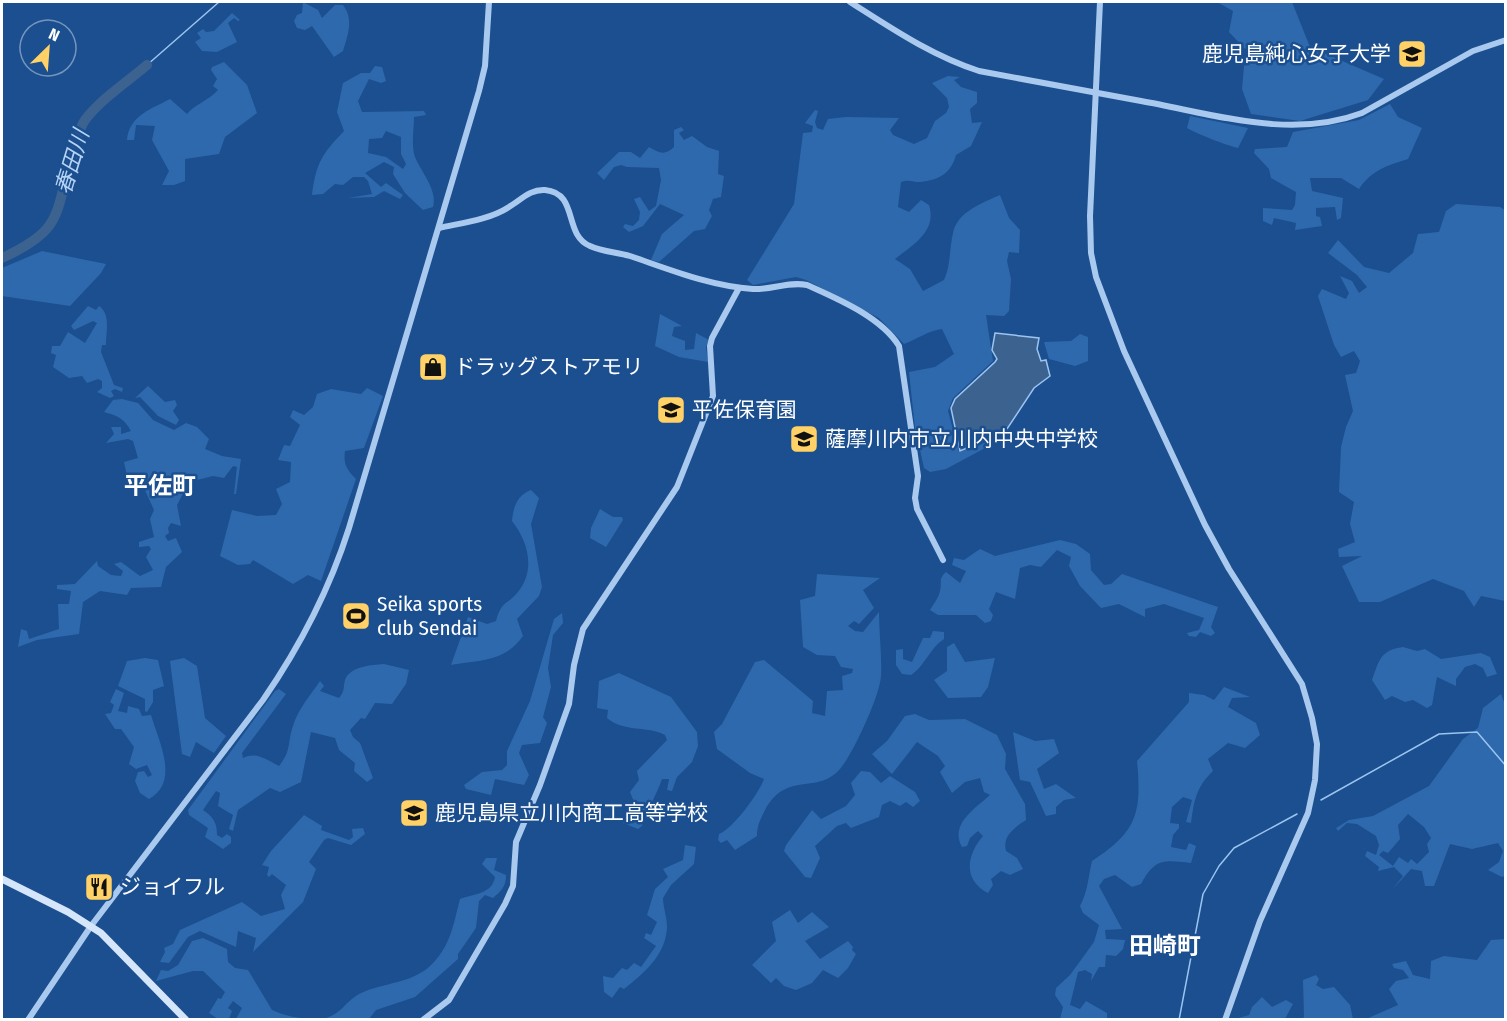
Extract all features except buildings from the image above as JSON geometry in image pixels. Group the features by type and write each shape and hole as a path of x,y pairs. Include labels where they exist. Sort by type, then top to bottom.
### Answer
{"main road":[{"path":"2,879 91,926 115,946 186,1020"}],"street":[{"path":"28,1020 91,926 263,700 290,661 319,609 334,574 349,528 485,66 489,2"},
{"path":"850,2 954,62 979,71 1255,122 1298,126 1344,120 1362,113 1473,51 1506,40"},
{"path":"1100,2 1090,232 1096,277 1106,309 1205,525 1229,569 1302,684 1317,744 1315,780 1308,813 1256,932 1225,1020"},
{"path":"439,228 507,209 529,193 551,191 567,203 577,236 586,245 628,256 682,275 739,288 767,290 798,283 807,285 845,304 892,334 902,356 918,476 916,509 943,560"},
{"path":"423,1020 449,1000 505,904 513,886 516,842 540,785 569,704 574,664 583,629 677,487 713,396 710,346 712,338 739,288"}],"shaded area":[{"path":"303,2 318,10 322,18 335,5 343,5 349,21 343,51 334,57 312,26 305,30 297,28 294,21 297,15 302,13"},
{"path":"1217,2 1292,2 1310,47 1384,79 1368,100 1300,121 1251,114 1242,89 1244,66 1260,54 1244,48 1229,32 1233,11"},
{"path":"232,13 240,20 234,18 228,23 237,42 217,52 202,51 195,42 201,38 197,33 203,29 206,32 214,31"},
{"path":"224,62 247,85 257,113 225,137 219,154 185,159 185,181 174,185 162,185 169,171 152,140 155,126 136,125 134,140 127,140 132,125 142,114 170,99 187,114 218,90 213,86 217,79 211,70 212,67"},
{"path":"375,66 382,67 386,81 381,83 369,79 358,101 362,112 424,111 426,115 414,117 413,148 415,157 431,188 433,207 423,210 405,193 393,174 394,167 384,162 365,173 381,187 386,183 403,195 400,199 384,191 374,197 348,198 372,194 368,181 364,177 353,177 343,185 335,184 323,194 312,195 321,160 344,131 337,112 343,83 361,73 370,73","holes":["386,131 401,137 401,154 406,164 403,169 386,157 368,153 369,139 382,138"]},
{"path":"948,76 960,77 954,80 961,87 977,92 977,103 970,109 972,123 982,122 971,146 956,155 951,167 944,174 927,181 901,182 898,207 909,212 921,200 929,205 931,214 927,230 895,259 910,269 923,291 944,280 955,226 971,209 1000,195 1009,218 1020,230 1019,253 1009,252 1007,261 1011,279 1009,311 1004,316 986,315 993,361 953,398 948,411 959,452 998,438 1000,440 946,469 930,472 924,468 915,428 909,372 935,367 954,354 942,329 904,344 879,318 806,280 796,277 753,285 747,280 794,204 803,133 812,132 813,126 805,123 815,110 818,111 815,122 817,128 823,130 828,119 899,118 890,130 893,135 914,144 927,138 935,121 946,113 949,107 947,98 932,83"},
{"path":"1390,104 1398,117 1422,128 1408,159 1380,170 1369,177 1359,189 1341,178 1310,178 1312,191 1343,198 1341,218 1337,220 1335,207 1316,208 1316,216 1320,217 1322,226 1295,230 1296,223 1274,218 1272,225 1263,221 1263,208 1292,210 1295,205 1296,192 1271,178 1269,169 1254,153 1255,149 1287,147 1293,132 1359,120"},
{"path":"1190,116 1248,128 1238,148 1187,128"},
{"path":"681,127 684,130 679,133 684,140 692,136 707,147 719,151 718,174 724,176 721,197 713,199 709,210 712,216 705,229 694,231 659,262 651,260 662,234 684,215 660,204 643,226 629,232 623,227 625,224 633,226 639,220 640,212 634,199 640,197 649,211 656,206 661,180 659,168 621,165 614,167 604,180 597,173 619,152 631,152 640,158 649,147 659,152 668,152 674,147 674,130"},
{"path":"1456,204 1500,207 1505,210 1505,601 1481,596 1474,607 1464,591 1433,579 1380,602 1359,602 1342,566 1362,556 1339,557 1338,549 1355,542 1350,524 1354,502 1339,492 1341,447 1353,411 1345,375 1356,373 1360,361 1354,351 1341,357 1334,345 1318,296 1322,289 1346,299 1349,293 1340,276 1352,281 1359,293 1367,287 1357,275 1328,253 1338,240 1364,267 1389,273 1413,253 1418,234 1439,232 1446,211"},
{"path":"42,251 106,264 101,273 70,306 2,296 2,268"},
{"path":"88,306 96,310 99,306 103,309 107,329 106,345 102,345 101,352 114,385 123,388 122,392 115,389 111,391 114,396 110,398 97,392 102,388 102,381 98,379 87,383 82,376 69,378 53,367 56,355 51,353 52,346 60,346 68,332 85,343 97,323 93,321 74,330 71,326"},
{"path":"660,314 682,326 674,327 672,336 685,341 685,350 694,349 696,333 709,340 706,347 708,362 679,357 655,346"},
{"path":"995,333 1039,338 1037,349 1041,361 1046,360 1050,376 1034,388 1005,432 960,451 951,408 955,399 997,359 992,350"},
{"path":"1080,334 1088,337 1088,361 1075,366 1049,359 1044,342 1071,341"},
{"path":"148,386 165,402 175,400 177,405 173,411 179,420 176,425 158,416 140,397 135,398"},
{"path":"367,388 383,396 364,448 345,451 346,467 356,479 321,581 308,575 293,584 253,560 250,564 238,565 220,556 232,510 257,516 276,515 282,504 276,489 290,482 291,462 278,460 284,445 290,446 300,425 290,417 293,410 304,415 313,407 317,394 331,389 361,394"},
{"path":"122,399 138,403 153,420 174,430 186,423 197,427 209,439 205,449 222,456 241,459 236,494 234,494 237,467 233,466 224,478 213,476 189,482 177,505 181,526 171,523 168,528 169,533 165,536 168,541 176,538 182,552 166,567 161,587 131,588 127,595 100,591 83,602 79,634 37,640 18,647 21,629 27,631 29,639 59,629 58,604 69,604 71,591 57,589 57,585 75,584 97,561 98,566 111,575 121,576 123,571 114,564 121,562 140,576 153,570 146,557 151,549 149,546 139,547 139,542 154,537 150,519 154,510 139,477 127,476 124,462 138,458 133,441 128,439 106,443 114,434 111,427 121,427 121,434 131,431 119,418 104,412 113,400"},
{"path":"531,490 539,498 531,524 542,587 539,596 517,619 523,636 516,645 500,655 451,665 468,617 487,624 496,621 502,606 518,592 524,583 528,556 522,537 512,521 517,502 522,495"},
{"path":"600,509 613,517 622,517 623,520 606,547 590,538 591,528"},
{"path":"1060,540 1076,544 1090,554 1091,570 1104,585 1111,584 1122,574 1218,607 1211,627 1215,633 1211,636 1200,632 1196,637 1189,636 1187,633 1199,630 1204,618 1164,604 1145,609 1145,617 1119,604 1101,608 1080,586 1069,566 1071,557 1057,550 1041,567 1030,565 1020,568 1015,599 996,592 989,609 993,615 991,621 985,623 976,615 938,615 930,610 941,588 941,579 944,574 946,572 960,583 966,571 952,565 954,558 964,560 980,549 995,556"},
{"path":"817,574 880,578 863,590 874,608 859,624 854,621 848,626 855,631 863,632 879,612 880,685 860,735 843,765 834,775 824,780 794,786 774,797 760,820 757,836 735,850 727,840 721,843 718,840 719,834 725,831 745,810 764,779 750,773 717,749 714,732 722,724 755,662 764,660 813,701 812,713 825,716 827,691 843,690 842,676 852,673 853,669 841,667 835,656 817,655 803,647 800,600 815,596"},
{"path":"562,613 563,623 553,635 548,668 551,687 543,717 547,723 540,743 522,745 519,753 529,775 524,785 495,779 491,795 466,789 464,785 482,772 502,770 507,765 507,751 530,701 554,619"},
{"path":"933,631 944,632 944,639 916,671 911,675 902,674 896,665 896,650 903,649 903,659 912,662 923,638 930,638"},
{"path":"954,643 965,662 995,658 988,687 981,697 948,698 934,680 947,671 947,647"},
{"path":"1403,647 1417,651 1425,649 1441,659 1481,653 1490,657 1497,674 1487,677 1483,668 1475,664 1465,667 1456,679 1456,686 1437,677 1432,705 1427,708 1413,700 1405,702 1392,696 1385,700 1372,680 1381,658 1395,648"},
{"path":"145,658 158,660 164,686 153,690 153,702 147,712 145,711 145,699 118,686 127,661"},
{"path":"184,658 197,666 205,718 226,736 214,753 196,742 190,757 182,754 170,661"},
{"path":"384,664 409,670 406,684 392,704 375,703 365,719 361,718 350,730 353,737 360,743 373,778 367,782 354,771 355,763 339,750 335,738 311,732 301,782 280,792 270,788 238,810 233,831 229,829 233,815 218,806 220,793 216,791 203,810 214,820 217,835 222,838 227,834 231,837 231,843 223,849 205,837 208,828 189,815 188,810 275,691 279,689 286,694 242,753 243,758 257,756 279,766 288,751 295,720 320,681 324,686 320,691 339,698 348,675 362,667"},
{"path":"619,673 671,697 697,732 698,746 692,762 677,777 672,791 667,790 669,779 662,779 642,826 638,829 623,823 634,802 630,792 639,780 637,771 667,740 665,735 658,732 614,723 607,718 608,710 597,708 599,681"},
{"path":"1224,687 1250,697 1232,698 1228,707 1256,723 1260,735 1245,748 1228,743 1208,759 1213,771 1197,795 1191,823 1186,822 1192,800 1183,797 1172,807 1170,823 1179,824 1179,828 1173,835 1171,847 1186,850 1189,843 1196,846 1191,863 1167,861 1156,865 1141,884 1132,887 1115,875 1104,879 1099,886 1122,929 1105,930 1106,939 1125,940 1123,949 1116,956 1106,955 1105,967 1099,967 1091,981 1092,974 1085,970 1078,972 1070,1005 1080,1009 1086,1001 1107,1013 1107,1019 1060,1019 1063,1007 1055,995 1056,988 1070,975 1094,942 1099,925 1083,913 1080,906 1092,861 1119,840 1133,820 1138,794 1137,761 1189,702 1189,693 1204,695 1214,700"},
{"path":"116,689 124,693 118,711 127,713 128,706 139,709 142,716 151,715 162,749 165,761 164,782 158,792 149,799 140,793 135,781 138,772 144,771 148,777 152,775 147,765 136,769 129,764 134,747 121,729 115,729 105,714 111,713 114,705 110,702"},
{"path":"1501,694 1506,707 1505,876 1502,877 1488,870 1499,862 1503,851 1498,843 1472,849 1450,844 1434,886 1425,886 1422,871 1411,869 1392,890 1403,876 1394,867 1378,871 1379,867 1365,856 1367,851 1376,855 1379,845 1376,836 1357,824 1347,823 1338,831 1336,828 1349,820 1373,816 1429,786 1463,739 1478,728 1483,708","holes":["1408,814 1424,827 1431,838 1427,844 1429,852 1417,864 1411,859 1408,863 1399,857 1393,866 1379,855 1383,851 1388,853 1400,839 1398,825"]},
{"path":"915,714 929,720 965,719 997,735 1006,754 1005,769 1025,804 1026,820 1008,836 1005,846 1006,851 1017,858 1023,869 1010,875 1001,871 991,879 993,885 988,893 974,881 970,866 973,851 983,836 978,831 970,838 967,846 962,847 959,839 961,824 990,795 984,792 980,778 965,782 952,793 940,772 945,766 938,756 917,742 892,774 872,754 887,741 905,716"},
{"path":"1013,732 1035,741 1054,739 1059,753 1037,769 1044,789 1056,784 1076,798 1064,800 1056,807 1056,814 1046,816 1030,782 1020,780"},
{"path":"861,771 870,772 881,783 890,776 915,792 920,801 913,807 906,802 900,806 890,801 882,805 879,817 851,828 846,823 837,826 815,846 820,858 811,878 805,877 784,851 786,845 812,810 821,819 846,806 855,795 851,783"},
{"path":"304,815 322,826 321,830 349,840 353,837 352,829 363,828 365,834 351,845 328,838 324,840 309,862 316,869 303,902 253,952 256,938 238,931 236,947 200,931 188,937 169,963 160,962 165,952 164,948 173,944 180,930 242,902 261,916 285,909 281,895 286,885 272,874 269,877 267,875 269,867 262,865 271,851"},
{"path":"685,845 696,847 694,864 671,885 663,898 667,927 663,946 646,970 624,989 620,987 612,998 604,992 603,976 613,978 622,968 627,970 634,963 641,967 656,946 644,938 646,933 651,935 657,922 647,915 655,889 668,877 663,869 683,860"},
{"path":"486,858 497,858 494,870 506,875 504,886 493,898 485,895 479,901 476,928 458,954 458,959 415,997 376,1010 369,1019 320,1019 331,1016 359,994 408,979 426,969 440,955 448,940 460,899 482,893 490,887 495,877 482,864"},
{"path":"790,910 798,923 812,912 829,927 805,941 820,959 848,941 853,947 852,950 856,954 848,968 838,978 823,970 812,983 796,990 784,986 776,978 771,983 752,965 776,941 772,922"},
{"path":"203,938 227,949 228,962 235,968 248,970 272,1010 306,1019 236,1019 242,1008 233,1001 228,1008 232,1011 229,1019 218,1019 209,1013 218,998 221,999 225,992 203,971 193,971 156,981 161,970 168,971 178,965 192,941"},
{"path":"1505,939 1505,1019 1366,1019 1398,1005 1389,989 1396,981 1409,978 1403,970 1394,968 1392,964 1406,961 1413,975 1430,979 1431,961 1444,956 1477,960 1491,940"},
{"path":"1316,975 1319,979 1316,985 1323,989 1334,987 1350,1005 1353,1019 1301,1019 1304,1017 1303,980"},
{"path":"1262,997 1272,1007 1286,1000 1293,1004 1285,1019 1235,1019 1249,1015 1252,1007"}],"waterway":[{"path":"147,65 219,2"},
{"name":"春田川","path":"2,258 38,237 48,227 55,216 83,123 106,98 147,65"},
{"path":"1321,800 1439,734 1477,732 1506,766"},
{"path":"1179,1020 1203,894 1219,866 1234,848 1297,814"}],"place":[{"name":"鹿児島純心女子大学","path":"1412,54"},
{"name":"ドラッグストアモリ","path":"433,367"},
{"name":"平佐保育園","path":"671,410"},
{"name":"薩摩川内市立川内中央中学校","path":"804,439"},
{"name":"Seika sports club Sendai","path":"356,616"},
{"name":"鹿児島県立川内商工高等学校","path":"414,813"},
{"name":"ジョイフル","path":"99,887"}],"district":[{"name":"平佐町","path":"160,486"},
{"name":"田崎町","path":"1165,946"}]}
